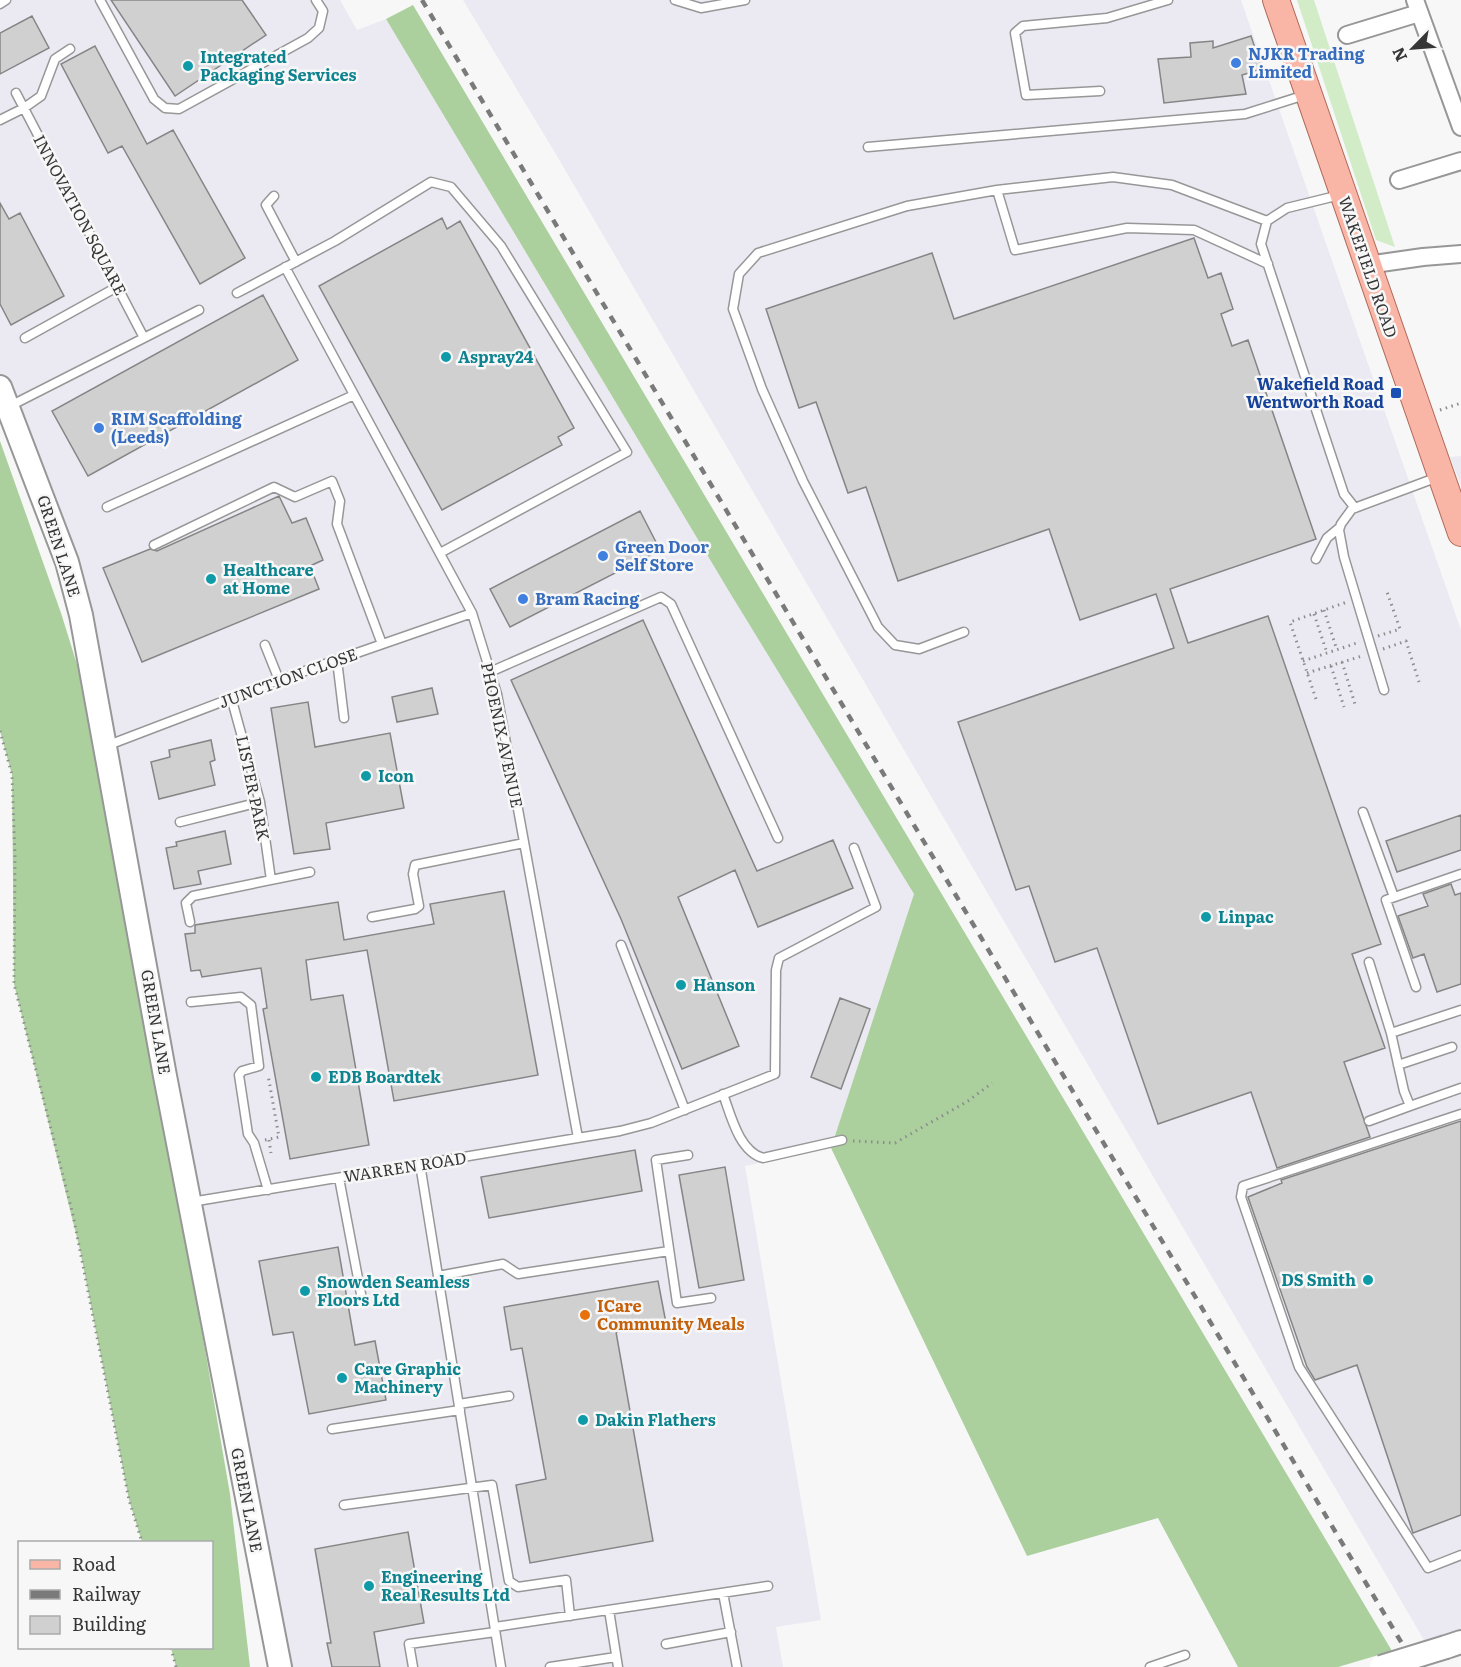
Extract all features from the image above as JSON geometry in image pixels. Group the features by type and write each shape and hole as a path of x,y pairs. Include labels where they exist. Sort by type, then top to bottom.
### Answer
{"main road":[{"name":"WAKEFIELD ROAD","path":"1276,0 1447,485 1461,533"}],"street":[{"path":"1347,35 1417,7 1461,127"},
{"path":"1399,180 1461,161"},
{"path":"1368,265 1423,256 1461,254"},
{"name":"GREEN LANE","path":"4,397 67,562 81,615 163,1064 280,1667"},
{"path":"1381,1667 1454,1645"}],"lane":[{"path":"0,4 6,0"},
{"path":"100,0 154,99 165,108 179,109 308,38 319,28 323,11 316,0"},
{"path":"675,0 701,8 745,0"},
{"path":"1101,91 1026,95 1015,33 1023,26 1107,18 1168,0"},
{"path":"0,120 41,96 55,59 70,49"},
{"name":"INNOVATION SQUARE","path":"16,93 143,336"},
{"path":"868,147 1245,114 1308,93"},
{"path":"964,632 919,649 895,645 878,627 799,471 762,389 733,309 739,274 758,253 907,206 997,190 1113,177 1172,185 1267,221"},
{"path":"237,293 335,241 431,182 451,187 501,246 627,452 440,553"},
{"path":"997,190 1015,250 1127,228 1194,230 1268,264"},
{"path":"1343,195 1287,208 1267,221 1261,244 1344,494 1355,508"},
{"path":"274,196 266,205 296,262"},
{"name":"PHOENIX AVENUE","path":"285,267 472,613 496,694 578,1138"},
{"path":"25,338 117,287"},
{"path":"4,397 199,310"},
{"path":"107,507 354,395"},
{"path":"154,545 274,487 295,496 332,481 340,501 337,524 382,644"},
{"path":"1384,690 1355,600 1341,546 1340,528 1343,518 1355,508 1447,485"},
{"path":"1316,560 1327,538 1340,528"},
{"path":"490,672 661,597 665,598 670,603 778,838"},
{"name":"JUNCTION CLOSE","path":"106,746 231,697 472,613"},
{"path":"265,645 279,680"},
{"path":"337,660 344,718"},
{"name":"LISTER PARK","path":"231,697 260,802 271,880"},
{"path":"180,822 260,802"},
{"path":"1363,812 1394,897"},
{"path":"372,917 415,909 419,906 413,874 416,865 524,843"},
{"name":"WARREN ROAD","path":"191,1202 620,1131 685,1110 775,1074 776,970 779,958 876,907 854,848"},
{"path":"190,922 186,903 193,896 310,872"},
{"path":"1416,987 1386,900 1461,874"},
{"path":"621,945 685,1110"},
{"path":"1369,962 1410,1106"},
{"path":"191,1002 241,997 251,1005 259,1066 242,1071 239,1075 248,1134 254,1143 268,1190"},
{"path":"1391,1033 1461,1010"},
{"path":"1398,1065 1452,1047"},
{"path":"1369,1121 1461,1088"},
{"path":"723,1094 734,1124 756,1156 763,1158 842,1140"},
{"path":"1461,1114 1243,1186 1241,1197 1299,1367 1428,1568 1461,1555"},
{"path":"688,1155 656,1160 677,1303 711,1298"},
{"path":"420,1164 501,1667"},
{"path":"339,1178 361,1294"},
{"path":"438,1275 503,1264 518,1275 669,1251"},
{"path":"332,1429 509,1396"},
{"path":"344,1505 492,1485 509,1581 518,1587 566,1580 570,1616"},
{"path":"413,1667 409,1644 570,1616 768,1586"},
{"path":"723,1593 737,1667"},
{"path":"609,1610 618,1667"},
{"path":"666,1644 730,1632"},
{"path":"1150,1667 1185,1655"},
{"path":"550,1667 616,1657"}],"path":[{"path":"1372,627 1376,637 1400,629 1386,589"},
{"path":"1316,699 1290,622 1355,600"},
{"path":"1324,610 1338,650"},
{"path":"1314,614 1327,653"},
{"path":"1303,661 1368,639"},
{"path":"1342,662 1355,704"},
{"path":"1331,666 1344,707"},
{"path":"0,731 12,775 15,858 14,984 73,1215 129,1500 142,1541"},
{"path":"254,1143 279,1137 267,1071"},
{"path":"842,1140 896,1143 968,1101 992,1083"},
{"path":"172,1649 176,1667"}],"shaded area":[{"path":"0,0 340,0 357,30 386,19 730,593 914,894 831,1148 745,1166 821,1620 776,1627 783,1667 280,1667 67,562 0,404"},
{"path":"463,0 1241,0 1461,630 1461,1629 1424,1640 554,151"},
{"path":"1461,456 1461,486 1450,457"}],"green space":[{"path":"1297,0 1314,0 1395,247 1376,240"},
{"path":"413,5 1392,1651 1338,1667 1238,1667 1158,1518 1027,1556 831,1148 914,894 730,593 386,19"},
{"path":"0,441 61,613 85,690 153,1048 230,1494 250,1667 176,1667 171,1649 213,1649 213,1541 142,1541 129,1500 80,1250 14,984 12,775 0,731"}],"building":[{"name":"Integrated Packaging Services","path":"111,0 242,0 266,35 175,96"},
{"path":"32,16 49,48 0,74 0,33"},
{"path":"1251,36 1262,69 1242,75 1246,94 1164,103 1158,59 1191,57 1190,43 1213,41 1213,48"},
{"path":"95,46 147,144 173,130 245,258 200,284 122,146 108,153 61,64"},
{"path":"0,203 9,219 20,213 64,296 11,325 0,304"},
{"name":"Aspray24","path":"442,218 447,229 460,221 574,428 558,437 562,445 442,510 319,286"},
{"path":"1194,238 1208,278 1221,273 1233,309 1221,314 1232,346 1248,340 1316,539 1170,589 1188,643 1268,616 1381,944 1352,954 1385,1048 1344,1062 1370,1137 1277,1168 1251,1092 1158,1124 1097,948 1055,962 1029,886 1016,890 958,722 1174,648 1156,594 1080,620 1049,529 898,581 866,487 848,493 816,402 799,408 766,309 932,253 954,319"},
{"path":"263,295 298,360 88,476 52,411"},
{"name":"Healthcare at Home","path":"279,496 292,523 306,518 323,560 310,566 319,589 142,662 103,568 150,549 157,551"},
{"path":"640,511 660,550 510,627 490,589"},
{"path":"643,620 757,871 833,840 853,888 758,927 735,870 678,897 739,1046 682,1069 621,919 511,680"},
{"path":"432,688 438,714 397,722 392,697"},
{"path":"308,702 315,747 390,733 404,808 326,823 330,849 294,854 271,708"},
{"path":"211,740 215,760 210,762 215,785 159,799 151,762 170,757 169,750"},
{"path":"1461,815 1461,850 1397,872 1386,841"},
{"path":"225,831 231,864 198,871 201,884 174,889 166,848 177,846 176,842"},
{"path":"1451,884 1455,895 1461,893 1461,984 1437,992 1424,954 1413,958 1398,916 1428,906 1423,894"},
{"path":"504,891 538,1075 394,1101 367,950 306,960 311,1000 343,995 369,1145 290,1159 263,1009 267,1008 261,968 202,977 200,970 191,971 185,934 195,933 195,925 338,902 344,940 434,924 430,904"},
{"path":"840,998 870,1009 841,1089 811,1077"},
{"name":"DS Smith","path":"1461,1121 1461,1515 1413,1533 1357,1365 1315,1380 1307,1367 1248,1197 1282,1183 1281,1180"},
{"path":"635,1150 642,1191 489,1218 481,1177"},
{"path":"725,1167 744,1280 699,1288 679,1175"},
{"path":"338,1247 355,1345 375,1341 386,1400 309,1414 293,1332 273,1335 259,1261"},
{"name":"Dakin Flathers","path":"658,1281 666,1323 616,1332 653,1541 530,1563 516,1485 546,1479 522,1348 511,1350 504,1307"},
{"name":"Engineering Real Results Ltd","path":"408,1532 424,1623 374,1632 380,1667 332,1667 327,1643 331,1643 315,1549"}],"railway":[{"path":"422,0 1416,1667"}],"place":[{"name":"NJKR Trading Limited","path":"1236,63"},
{"name":"Integrated Packaging Services","path":"188,66"},
{"name":"Aspray24","path":"446,357"},
{"name":"Wakefield Road Wentworth Road","path":"1396,393"},
{"name":"RIM Scaffolding (Leeds)","path":"99,428"},
{"name":"Green Door Self Store","path":"603,556"},
{"name":"Healthcare at Home","path":"211,579"},
{"name":"Bram Racing","path":"523,599"},
{"name":"Icon","path":"366,776"},
{"name":"Linpac","path":"1206,917"},
{"name":"Hanson","path":"681,985"},
{"name":"EDB Boardtek","path":"316,1077"},
{"name":"DS Smith","path":"1368,1280"},
{"name":"Snowden Seamless Floors Ltd","path":"305,1291"},
{"name":"ICare Community Meals","path":"585,1315"},
{"name":"Care Graphic Machinery","path":"342,1378"},
{"name":"Dakin Flathers","path":"583,1420"},
{"name":"Engineering Real Results Ltd","path":"369,1586"}]}
